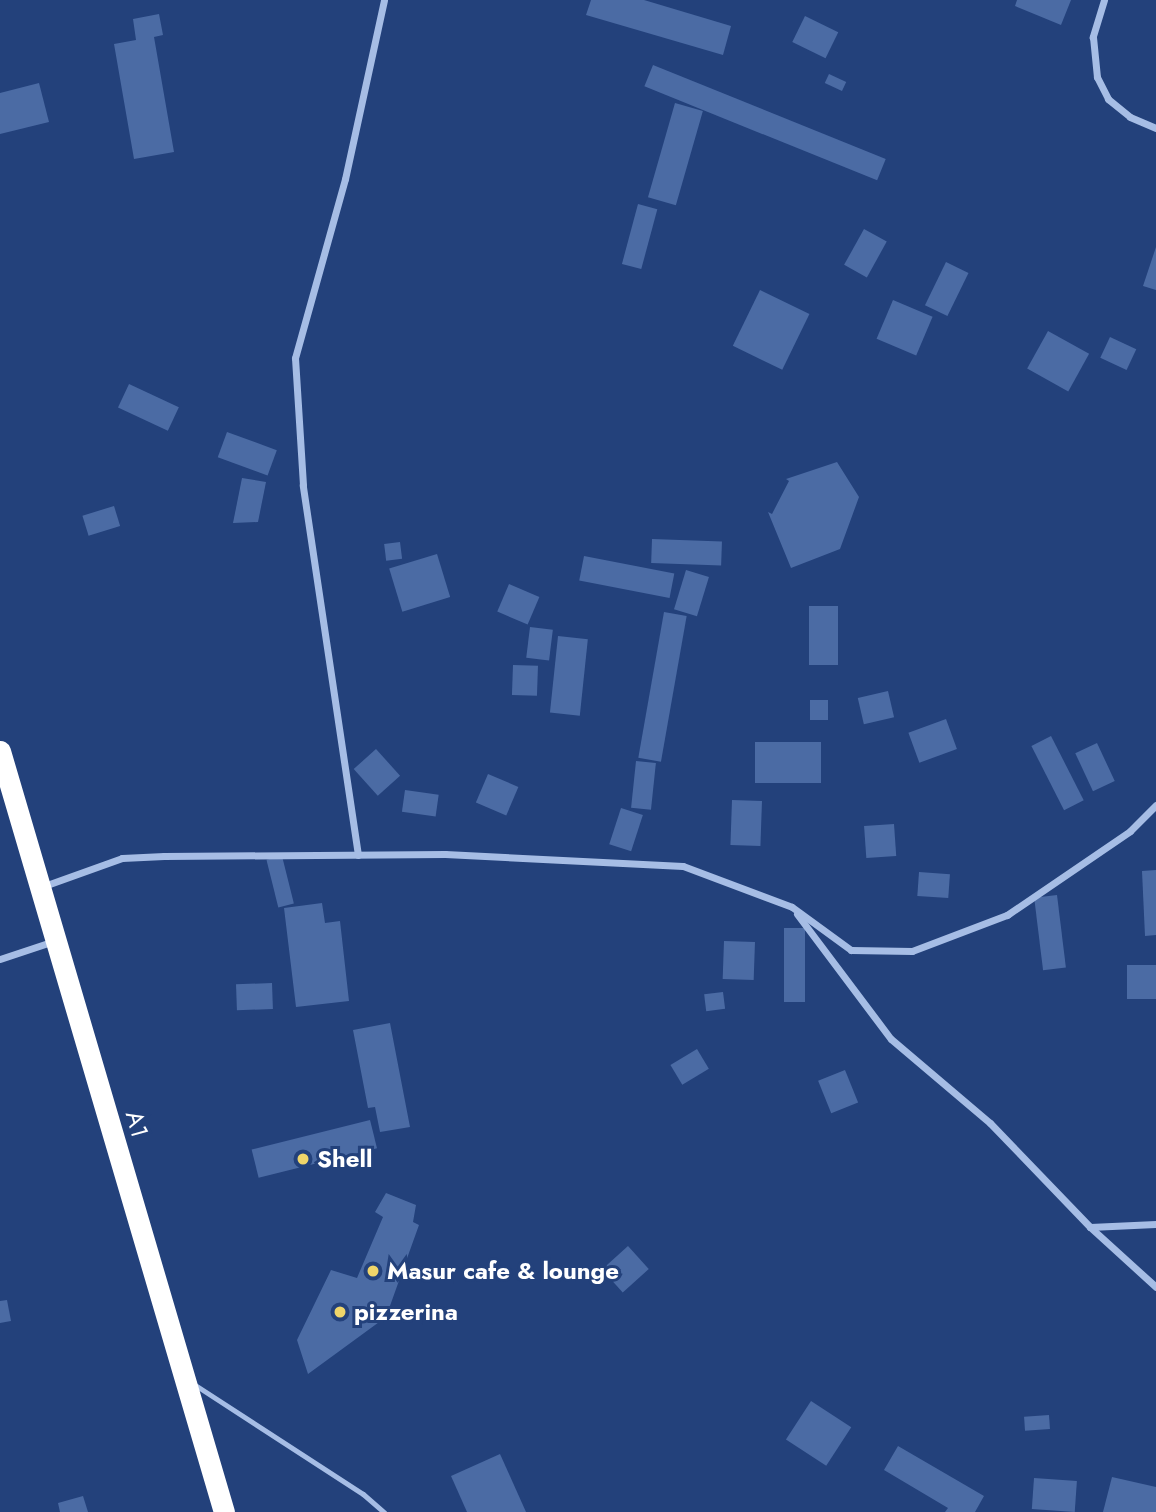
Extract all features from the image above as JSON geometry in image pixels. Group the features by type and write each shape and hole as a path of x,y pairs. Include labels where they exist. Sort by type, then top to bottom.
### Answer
{"highway":[{"name":"A1","path":"0,751 223,1512"}],"street":[{"path":"358,855 303,485 295,358 345,179 384,0"},
{"path":"1104,0 1093,37 1097,77 1108,99 1130,117 1156,128"},
{"path":"40,888 122,858 444,854 683,866 792,907 851,950 912,951 1007,915 1130,831 1156,805"},
{"path":"792,907 891,1039 990,1123 1090,1227 1156,1287"},
{"path":"0,959 55,941"},
{"path":"1090,1227 1156,1224"}],"lane":[{"path":"184,1378 363,1494 384,1512"}],"building":[{"path":"591,0 644,0 731,26 723,55 586,15"},
{"path":"1017,0 1071,0 1061,25 1015,6"},
{"path":"159,14 163,35 154,37 174,152 134,159 114,44 136,40 133,19"},
{"path":"805,16 838,32 826,58 792,42"},
{"path":"653,65 886,159 877,180 644,86"},
{"path":"829,74 846,82 842,91 825,83"},
{"path":"39,83 49,122 0,134 0,93"},
{"path":"675,103 703,111 676,205 648,197"},
{"path":"638,204 657,209 641,269 622,264"},
{"path":"864,229 887,242 867,277 844,265"},
{"path":"1156,247 1156,290 1143,286"},
{"path":"946,262 968,273 947,316 925,305"},
{"path":"760,290 809,314 782,370 733,346"},
{"path":"893,300 933,317 916,355 877,339"},
{"path":"1048,331 1089,354 1068,391 1027,369"},
{"path":"1110,337 1136,349 1127,370 1100,358"},
{"path":"129,384 179,407 168,431 118,408"},
{"path":"227,432 277,450 268,475 218,457"},
{"path":"837,462 859,497 840,549 791,568 768,512 772,514 789,481 786,479"},
{"path":"242,478 266,482 258,522 233,523"},
{"path":"114,506 120,526 89,536 82,516"},
{"path":"652,539 722,541 721,565 651,563"},
{"path":"400,542 402,559 386,561 384,544"},
{"path":"437,554 450,597 402,612 389,569"},
{"path":"584,556 674,574 670,598 579,581"},
{"path":"686,570 709,577 697,616 674,609"},
{"path":"509,584 539,597 528,625 497,612"},
{"path":"809,606 838,606 838,665 809,665"},
{"path":"664,612 687,616 661,762 638,758"},
{"path":"530,627 553,630 549,661 526,658"},
{"path":"558,636 588,639 580,716 550,713"},
{"path":"513,665 538,666 537,696 512,695"},
{"path":"888,691 894,717 864,724 858,698"},
{"path":"810,700 828,700 828,720 810,720"},
{"path":"946,719 957,749 919,763 908,733"},
{"path":"1051,736 1084,800 1064,810 1031,746"},
{"path":"755,742 821,742 821,783 755,783"},
{"path":"1097,743 1115,781 1093,791 1075,753"},
{"path":"376,749 400,776 378,796 354,769"},
{"path":"636,761 656,763 651,810 631,808"},
{"path":"488,774 518,787 506,815 476,803"},
{"path":"405,790 439,795 436,817 402,812"},
{"path":"732,800 762,801 760,846 730,845"},
{"path":"621,808 643,815 631,851 609,844"},
{"path":"894,824 896,856 866,858 864,826"},
{"path":"282,856 294,904 278,907 266,860"},
{"path":"1156,870 1156,935 1145,936 1142,871"},
{"path":"919,872 950,874 948,898 917,896"},
{"path":"1057,895 1066,967 1043,970 1034,898"},
{"path":"322,903 325,923 340,921 349,1001 296,1007 284,908"},
{"path":"784,928 805,928 805,1002 784,1002"},
{"path":"724,941 755,942 754,980 723,979"},
{"path":"1127,965 1156,965 1156,999 1127,999"},
{"path":"272,983 273,1009 237,1010 236,984"},
{"path":"723,992 725,1009 706,1011 704,994"},
{"path":"390,1023 410,1127 380,1132 375,1107 368,1108 353,1030"},
{"path":"697,1049 709,1069 682,1085 670,1065"},
{"path":"845,1070 858,1102 831,1113 818,1081"},
{"path":"370,1120 377,1148 259,1178 252,1150"},
{"path":"386,1193 416,1205 413,1222 419,1225 386,1317 308,1374 297,1340 331,1270 357,1278 383,1217 375,1212"},
{"path":"628,1246 649,1269 623,1292 602,1269"},
{"path":"7,1300 11,1321 0,1323 0,1301"},
{"path":"811,1401 851,1427 826,1466 786,1440"},
{"path":"1049,1415 1050,1429 1025,1431 1024,1417"},
{"path":"898,1446 984,1496 975,1512 945,1512 948,1508 884,1470"},
{"path":"500,1454 526,1512 467,1512 451,1476"},
{"path":"1112,1477 1156,1487 1156,1512 1103,1512"},
{"path":"1034,1478 1077,1481 1075,1512 1032,1509"},
{"path":"83,1496 88,1512 60,1512 58,1503"}],"place":[{"name":"Shell","path":"303,1159"},
{"name":"Masur cafe & lounge","path":"373,1271"},
{"name":"pizzerina","path":"340,1312"}]}
